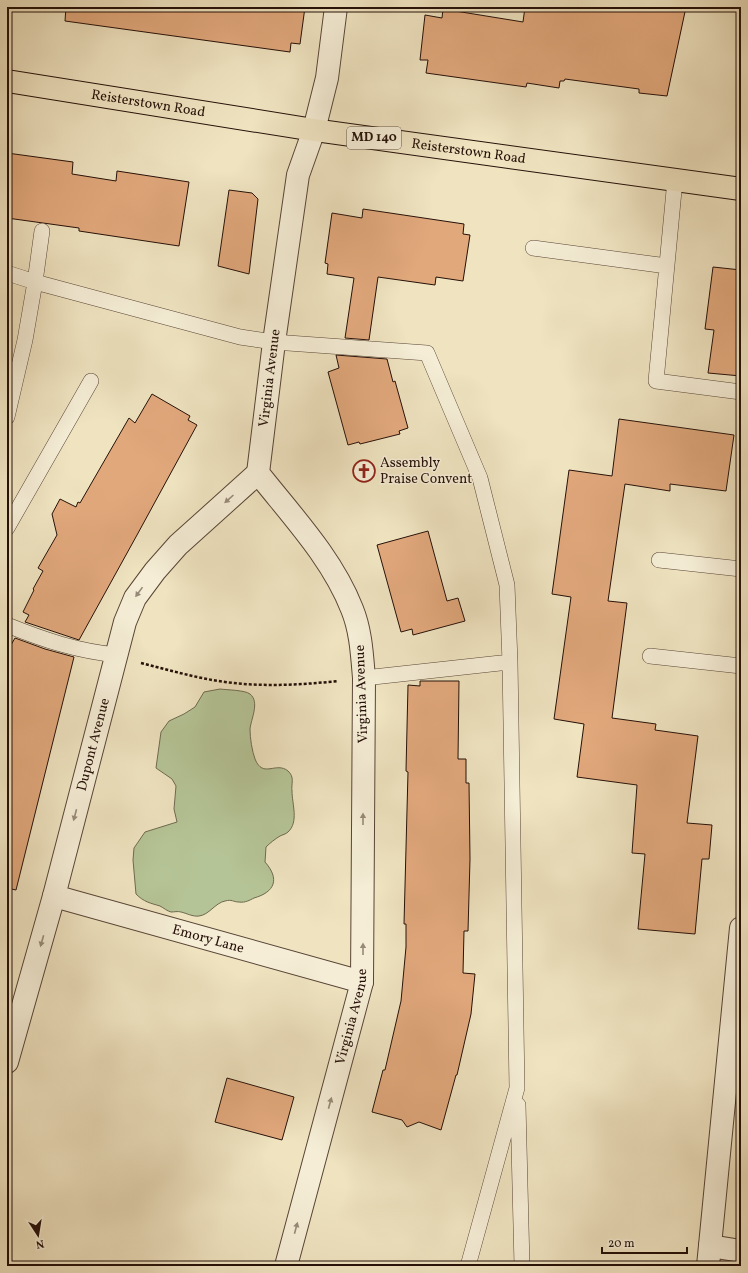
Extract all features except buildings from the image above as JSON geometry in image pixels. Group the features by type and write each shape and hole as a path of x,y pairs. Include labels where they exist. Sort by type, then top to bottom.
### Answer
{"main road":[{"name":"Reisterstown Road","path":"7,81 314,130 741,189"}],"street":[{"name":"Virginia Avenue","path":"286,1266 362,982 364,678 360,638 352,610 340,583 322,554 258,473 274,342 298,175 314,130 327,78 336,7"},
{"name":"Dupont Avenue","path":"7,1062 54,896 125,622 135,598 155,571 178,545 258,473"},
{"name":"Emory Lane","path":"54,896 362,982"},
{"path":"741,928 709,1256 741,1250"}],"lane":[{"path":"675,180 656,381 741,392"},
{"path":"7,417 25,340 42,231"},
{"path":"533,248 667,266"},
{"path":"7,273 35,282 240,337 274,342 427,353 480,478 507,585 510,662 517,1088 522,1266"},
{"path":"7,528 91,381"},
{"path":"659,560 741,569"},
{"path":"7,626 51,642 94,653 116,655"},
{"path":"650,656 741,666"},
{"path":"364,678 510,662"},
{"path":"468,1266 517,1088"}],"path":[{"path":"116,655 163,669 224,682 259,685 298,685 364,678"}],"green space":[{"path":"220,689 236,690 248,693 253,697 255,706 250,733 255,759 258,765 262,768 283,768 290,773 292,778 294,813 293,823 288,832 276,838 266,847 265,862 270,868 274,879 271,888 267,892 247,901 237,902 229,900 221,902 203,915 199,916 180,912 170,912 160,906 144,901 136,894 133,860 134,848 145,832 177,822 174,809 176,786 172,779 156,768 161,732 169,721 195,707 204,692"}],"place":[{"name":"Assembly Praise Convent","path":"364,471"}]}
